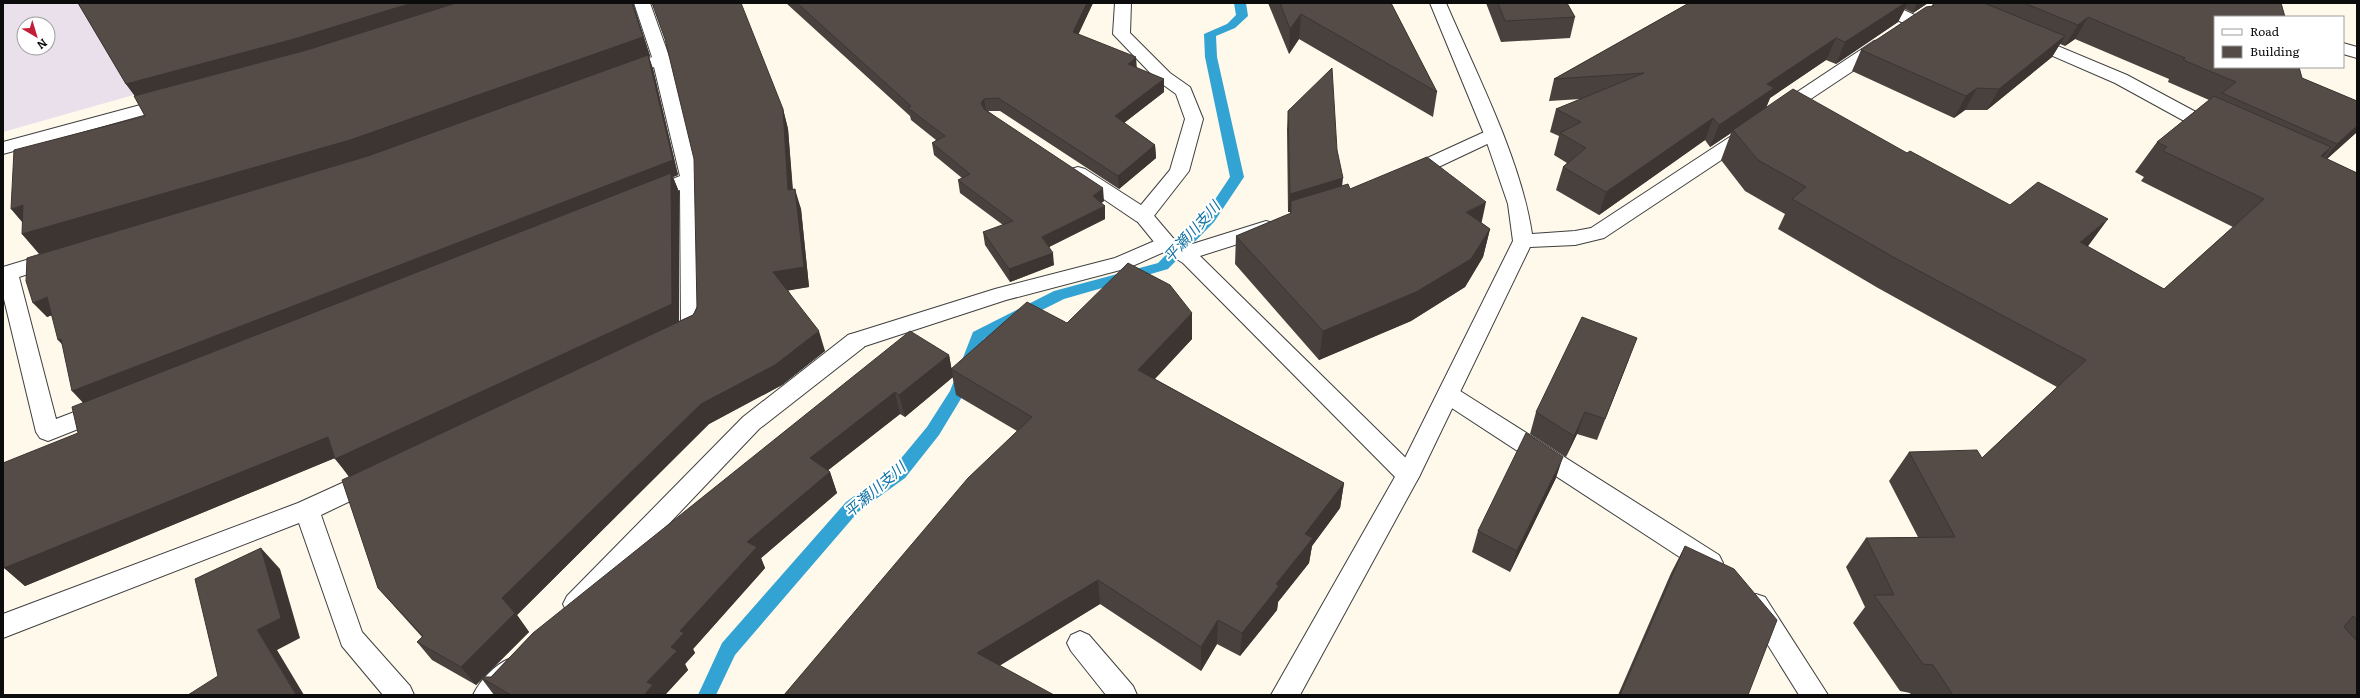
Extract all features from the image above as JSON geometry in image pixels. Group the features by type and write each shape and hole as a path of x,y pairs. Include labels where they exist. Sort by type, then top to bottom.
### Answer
{"street":[{"path":"642,3 661,59 690,179 692,328 656,345"},
{"path":"1123,3 1121,34 1164,77 1184,91 1194,119 1179,171 1143,216"},
{"path":"1285,695 1408,475 1449,395 1523,241 1518,204 1493,134 1438,3"},
{"path":"1523,241 1575,238 1597,233 1921,17 1876,3"},
{"path":"2015,34 2056,49 2121,79 2198,122 2231,137"},
{"path":"2344,48 2357,53"},
{"path":"601,81 661,59"},
{"path":"3,148 188,98"},
{"path":"1388,184 1493,134"},
{"path":"1065,164 1143,216 1172,247 1190,258 1408,475"},
{"path":"631,202 690,179"},
{"path":"558,621 751,423 856,342 1002,294 1121,263 1172,247 1281,224"},
{"path":"76,253 8,273 48,432 122,403"},
{"path":"1449,395 1737,580 1814,695"},
{"path":"3,626 307,510 393,469"},
{"path":"307,510 350,638 400,695"},
{"path":"1080,642 1123,695"},
{"path":"487,695 525,655"}],"shaded area":[{"path":"3,3 458,3 3,132"}],"building":[{"path":"78,3 412,3 294,39 126,84"},
{"path":"456,3 632,3 643,37 350,140 22,234 23,205 11,209 14,150 145,116 134,96 307,50"},
{"path":"652,3 741,3 783,109 788,190 795,189 804,267 773,272 819,331 775,365 701,404 502,598 515,613 461,667 417,642 423,636 378,588 342,480 693,315 697,308 694,159 665,39"},
{"path":"797,3 1087,3 1073,32 1136,57 1128,64 1164,79 1115,116 1155,145 1118,176 998,98 984,99 981,103 984,109 1103,188 1093,196 1105,206 1042,237 1053,253 1009,269 983,232 1013,221 958,180 970,174 932,143 945,136 908,108 911,106"},
{"path":"1280,3 1391,3 1437,92 1301,14 1290,29"},
{"path":"1498,3 1567,3 1575,17 1505,21"},
{"path":"1689,3 1905,3 1845,42 1836,38 1767,84 1774,88 1719,125 1713,118 1606,192 1563,167 1586,148 1560,133 1581,122 1556,109 1644,73 1554,79"},
{"path":"1934,3 1984,3 2065,36 1999,89 1977,88 1966,96 1861,50 1926,7 1933,6"},
{"path":"2024,3 2281,3 2285,16 2214,16 2214,68 2299,68 2302,78 2357,101 2357,126 2337,144 2222,93 2236,82 2183,60 2185,58 2088,17 2078,25"},
{"path":"648,55 673,160 72,391 61,339 58,340 47,297 33,303 26,281 27,258 368,156"},
{"path":"1332,68 1337,150 1343,178 1290,194 1288,111"},
{"path":"1793,89 1907,153 1910,151 2010,205 2038,182 2108,219 2080,242 2164,289 2264,199 2163,151 2167,147 2157,142 2214,96 2331,147 2321,156 2357,173 2357,619 2353,616 2344,627 2357,641 2357,695 1953,695 1933,665 1923,664 1874,595 1894,595 1866,538 1955,537 1909,452 1977,450 1982,458 2086,360 1895,258 1792,199 1806,187 1758,160 1733,130"},
{"path":"1427,157 1486,202 1466,212 1490,229 1471,259 1416,292 1323,331 1236,236 1291,213 1291,201 1348,184 1350,189"},
{"path":"671,173 672,304 335,459 328,437 4,568 3,463 78,433 72,407"},
{"path":"1128,263 1170,285 1192,313 1138,370 1344,483 1305,534 1313,538 1276,584 1279,586 1242,633 1218,620 1201,647 1098,580 977,653 1054,695 784,695 968,478 1032,417 951,369 1027,302 1067,323"},
{"path":"1582,317 1637,338 1605,419 1585,412 1574,436 1536,412"},
{"path":"910,331 949,355 899,395 895,392 810,458 830,472 747,542 757,547 680,631 684,633 671,647 677,651 647,682 653,685 644,695 511,695 480,677 491,677 533,633"},
{"path":"1526,433 1563,457 1517,551 1478,531"},
{"path":"1685,546 1734,569 1777,620 1748,695 1620,695"},
{"path":"261,548 281,618 257,630 296,695 188,695 218,676 195,579"}],"waterway":[{"name":"平瀬川支川","path":"707,695 728,649 852,507 899,473 933,431 957,392 978,336 1059,295 1163,266 1209,219 1237,177 1211,57 1210,34 1231,26 1242,16 1240,3"}]}
